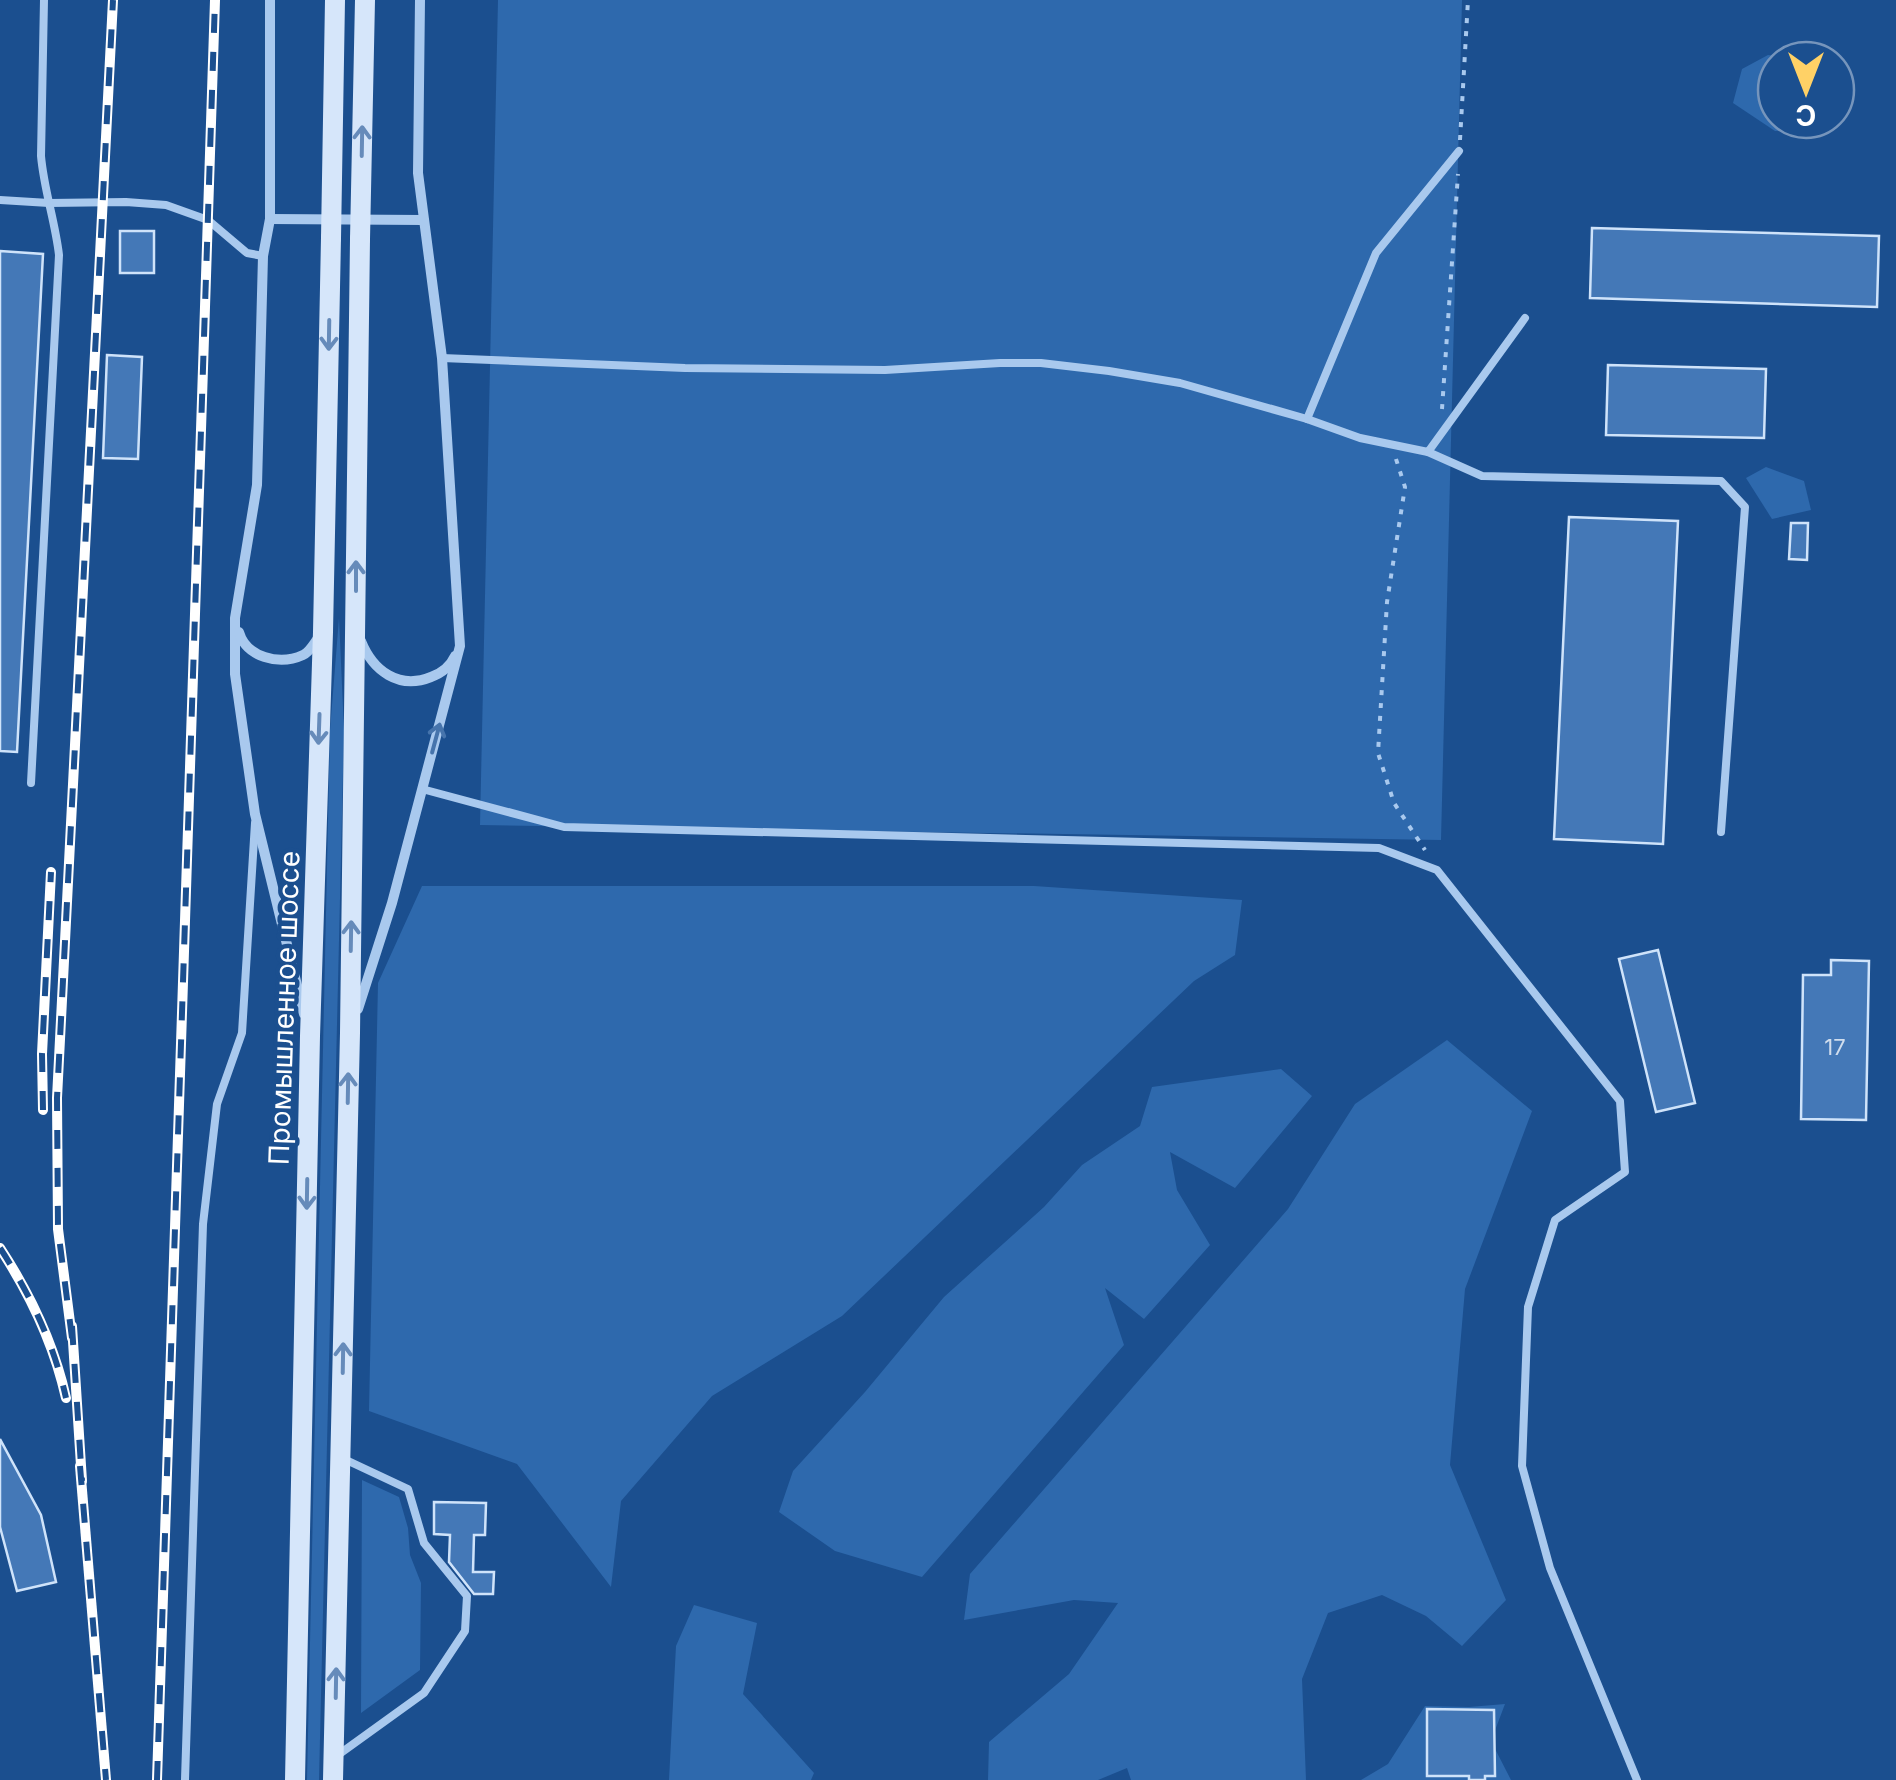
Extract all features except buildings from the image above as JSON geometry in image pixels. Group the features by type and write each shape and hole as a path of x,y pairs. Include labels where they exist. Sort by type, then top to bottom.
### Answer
{"main road":[{"name":"Промышленное шоссе","path":"295,1780 335,0"},
{"path":"334,1780 365,0"}],"street":[{"path":"270,0 270,219 263,256 258,485 235,618 235,674 256,814 310,1036"},
{"path":"350,1033 392,904 460,646 442,358 416,142 420,0"},
{"path":"270,219 423,220"},
{"path":"235,618 242,641 260,656 284,660 307,654 322,632"},
{"path":"356,630 367,657 388,676 404,682 438,675 452,664 460,646"}],"lane":[{"path":"31,783 59,255 41,156 44,0"},
{"path":"1307,419 1376,253 1460,151"},
{"path":"0,200 166,205 208,220 246,253 263,256"},
{"path":"1428,452 1525,318"},
{"path":"442,358 686,368 884,370 1041,363 1180,383 1391,446 1428,452 1482,476 1721,481 1745,507 1721,832"},
{"path":"422,788 564,827 1379,848 1437,870 1620,1101 1625,1172 1555,1220 1528,1307 1522,1466 1550,1568 1637,1780"},
{"path":"186,1780 203,1224 217,1104 242,1033 256,814"},
{"path":"334,1758 424,1693 465,1630 466,1596 424,1543 408,1489 340,1457"}],"path":[{"path":"1440,436 1468,0"},
{"path":"1391,446 1405,487 1387,602 1378,754 1394,804 1437,870"}],"shaded area":[{"path":"498,0 1462,0 1441,840 480,825"},
{"path":"1756,61 1756,118 1733,103 1742,69"},
{"path":"1766,467 1804,481 1811,510 1772,519 1746,478"},
{"path":"339,618 344,730 319,1780 307,1780 330,730"},
{"path":"422,886 1034,886 1242,900 1235,955 1194,981 842,1316 712,1396 621,1501 611,1587 517,1464 369,1411 378,983"},
{"path":"1447,1040 1532,1111 1465,1289 1450,1465 1506,1600 1462,1646 1426,1616 1382,1595 1328,1613 1302,1679 1306,1780 1131,1780 1127,1768 1098,1780 988,1780 989,1742 1069,1674 1118,1603 1074,1600 964,1620 970,1574 1288,1209 1355,1104"},
{"path":"1281,1069 1312,1096 1235,1188 1170,1152 1177,1190 1210,1245 1144,1319 1105,1288 1124,1345 922,1577 835,1551 779,1512 793,1471 944,1297 1044,1207 1082,1165 1140,1126 1152,1087"},
{"path":"362,1480 399,1497 408,1528 410,1555 421,1583 420,1670 361,1713"},
{"path":"694,1605 757,1623 743,1694 814,1773 811,1780 669,1780 676,1646"},
{"path":"1505,1704 1491,1741 1511,1780 1361,1780 1388,1764 1425,1706"}],"railway":[{"path":"72,1338 58,1229 57,1098 113,0"},
{"path":"157,1780 215,0"},
{"path":"43,1110 51,872"},
{"path":"0,1248 40,1320 66,1398"},
{"path":"72,1326 82,1481"},
{"path":"80,1466 106,1780"}]}
